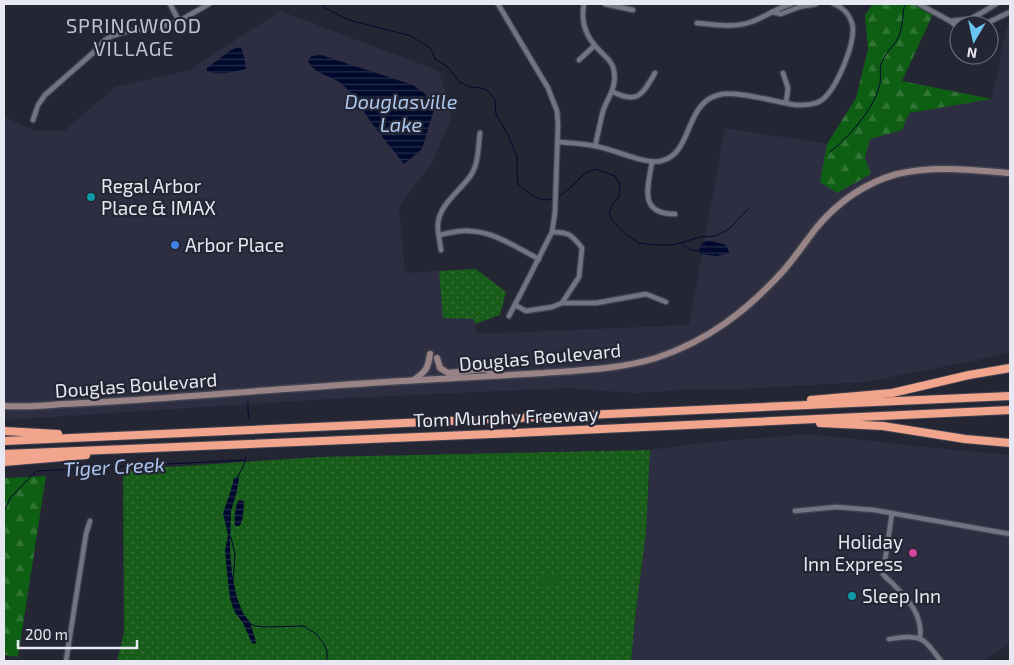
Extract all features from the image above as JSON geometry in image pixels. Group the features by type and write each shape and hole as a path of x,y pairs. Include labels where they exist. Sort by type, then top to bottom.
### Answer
{"highway":[{"path":"699,410 892,393 969,375 1010,368"},
{"name":"Tom Murphy Freeway","path":"4,441 1010,396"},
{"name":"Tom Murphy Freeway","path":"4,454 315,442 1010,410"},
{"path":"780,421 884,426 965,439 1010,443"},
{"path":"4,431 103,436"},
{"path":"4,462 190,446"}],"main road":[{"name":"Douglas Boulevard","path":"4,406 24,407 118,402 404,381 605,369 623,366 656,358 691,344 728,322 750,304 785,268 817,227 836,207 864,188 882,179 913,171 940,169 1010,173"},
{"path":"413,381 424,373 428,366 430,354"},
{"path":"437,358 440,368 448,373 484,369 504,375"}],"street":[{"path":"170,4 179,21"},
{"path":"33,120 38,105 45,95 105,40 125,32 164,26 179,21 209,4"},
{"path":"498,4 538,70 552,98 557,111 558,125 555,212 552,232 509,316"},
{"path":"584,4 582,17 589,40 612,64 615,75 612,92 603,111 595,146"},
{"path":"605,4 632,10"},
{"path":"697,23 740,25 788,4"},
{"path":"772,12 781,14 799,7 816,4"},
{"path":"558,142 595,146 637,159 659,162 674,156 683,141 695,113 705,101 711,98 723,94 744,95 786,104 815,104 822,100 840,77 850,48 852,24 847,14 834,4"},
{"path":"919,4 949,20"},
{"path":"977,15 996,4"},
{"path":"579,60 594,46"},
{"path":"612,92 626,98 635,98 642,94 655,73"},
{"path":"783,74 788,88 786,104"},
{"path":"441,250 438,225 439,216 472,174 476,164 480,133"},
{"path":"652,162 647,196 655,210 664,214 675,214"},
{"path":"439,235 469,230 485,233 539,259"},
{"path":"552,232 564,232 570,235 582,248 580,277 562,303"},
{"path":"515,306 526,310 552,307 562,303 596,303 646,294 666,302"},
{"path":"795,511 855,508 1010,534"},
{"path":"892,513 883,574 904,595 914,609 921,629 920,638"},
{"path":"66,661 86,534 90,521"},
{"path":"889,639 920,638 925,641 941,661"}],"shaded area":[{"name":"Arbor Place","path":"280,11 439,71 452,116 432,163 399,206 405,273 439,271 444,318 475,319 476,334 689,325 725,128 827,144 825,153 909,113 992,99 1010,18 1010,352 865,382 723,390 685,389 633,393 568,388 477,392 329,399 4,420 4,117 35,131 64,131 115,87 190,70"},
{"path":"809,434 1010,455 1010,643 984,661 631,661 646,533 650,450 702,443"}],"green space":[{"path":"873,4 923,4 934,12 902,81 992,99 909,113 902,130 870,139 865,158 871,174 837,193 820,182 827,144 856,98 868,49 865,15"},
{"path":"476,269 506,292 500,315 475,324 474,319 443,318 439,271"},
{"path":"650,450 646,533 631,661 117,661 124,633 123,470 320,457"},
{"path":"46,476 18,657 4,655 4,478"},
{"path":"541,573 559,576 558,586 539,583"}],"water":[{"path":"236,48 241,48 246,69 221,73 207,71 207,68"},
{"name":"Douglasville Lake","path":"321,55 413,85 425,94 434,109 422,149 404,164 346,88 338,81 318,72 310,65 308,60 312,56"},
{"path":"708,240 726,245 729,253 717,256 700,254 701,246"},
{"path":"239,477 231,511 230,551 232,574 237,598 243,613 250,622 255,644 252,643 243,623 234,611 230,598 227,572 225,550 228,535 223,513 234,478"},
{"path":"240,500 244,501 242,519 239,526 235,526 235,510"}],"waterway":[{"path":"322,4 325,8 349,20 411,36 431,49 435,59 448,67 459,82 471,87 487,90 495,100 496,114 517,156 518,184 538,198 552,199"},
{"path":"830,152 852,131 866,114 876,96 880,84 881,64 899,35 904,7 907,4"},
{"path":"558,197 584,174 595,169 615,176 620,184 619,197 612,205 609,213 612,220 624,233 639,243 655,245 673,245 700,237 716,236 729,229 748,209"},
{"path":"683,244 688,249 699,251"},
{"path":"248,402 250,420"},
{"path":"237,478 246,457"},
{"name":"Tiger Creek","path":"4,512 10,498 36,471 244,460"},
{"path":"231,537 235,555 233,580"},
{"path":"251,624 267,627 304,626 316,634 324,644 327,651 327,661"}],"place":[{"name":"Regal Arbor Place & IMAX","path":"91,197"},
{"name":"Arbor Place","path":"175,245"},
{"name":"Holiday Inn Express","path":"913,553"},
{"name":"Sleep Inn","path":"852,596"}],"district":[{"name":"SPRINGWOOD VILLAGE","path":"134,38"}]}
